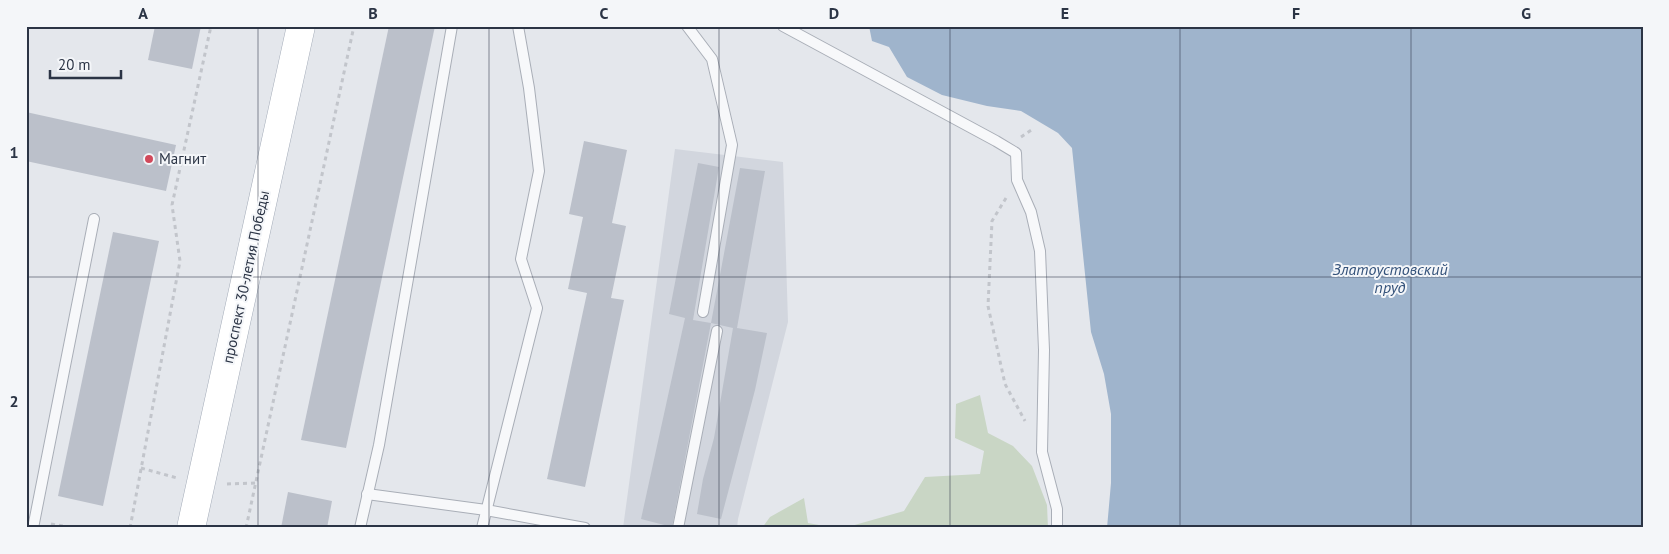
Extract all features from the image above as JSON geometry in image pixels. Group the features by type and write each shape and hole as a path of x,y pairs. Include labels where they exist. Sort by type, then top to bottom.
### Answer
{"main road":[{"name":"проспект 30-летия Победы","path":"191,528 301,26"}],"lane":[{"path":"360,528 379,445 452,26"},
{"path":"482,528 536,308 521,258 539,171 529,88 518,26"},
{"path":"687,26 712,59 732,146 703,312"},
{"path":"783,26 996,141 1016,154 1017,180 1030,212 1040,251 1044,350 1042,452 1057,510 1057,528"},
{"path":"33,528 94,219"},
{"path":"678,528 717,331"},
{"path":"368,494 486,510 584,528"}],"path":[{"path":"130,528 180,261 172,205 211,26"},
{"path":"246,528 354,26"},
{"path":"1017,180 992,221 988,306 1005,384 1042,452"}],"shaded area":[{"path":"675,149 783,162 788,322 737,528 623,528"}],"green space":[{"path":"980,395 988,433 1013,446 1032,466 1047,505 1048,528 844,528 904,511 925,477 980,474 984,451 955,438 956,404"},
{"path":"804,498 808,523 835,528 762,528 770,517"}],"water":[{"name":"Златоустовский пруд","path":"869,26 1643,26 1643,528 1107,528 1111,483 1111,414 1104,374 1091,332 1072,148 1058,133 1021,111 987,106 942,95 907,77 889,47 872,41"}],"building":[{"path":"155,26 201,26 192,69 148,60"},
{"path":"389,26 435,26 346,448 301,440"},
{"path":"26,112 176,145 166,191 26,161"},
{"path":"584,141 627,150 612,223 626,226 611,298 624,300 585,487 547,479 587,293 568,289 583,217 569,214"},
{"path":"698,163 719,167 693,320 711,323 672,527 641,519 685,318 669,314"},
{"path":"740,168 765,171 737,328 767,333 755,390 721,519 697,514 703,479 714,438 733,328 711,323"},
{"path":"113,232 159,241 103,506 58,496"},
{"path":"288,492 332,501 327,528 281,528"}],"place":[{"name":"Магнит","path":"149,159"}]}
